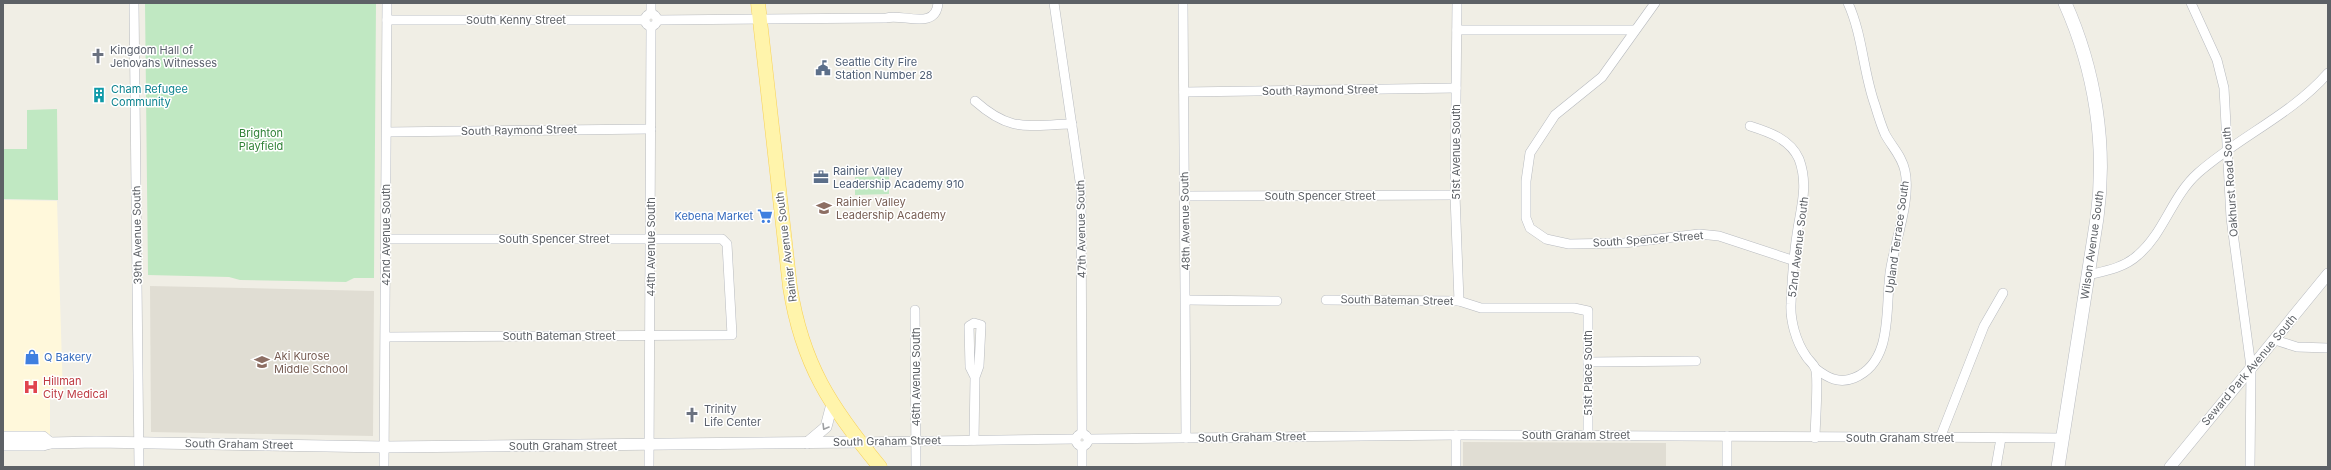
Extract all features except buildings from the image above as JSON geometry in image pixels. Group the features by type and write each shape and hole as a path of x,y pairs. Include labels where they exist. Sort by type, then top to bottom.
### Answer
{"main road":[{"name":"Rainier Avenue South","path":"758,3 793,308 810,361 818,380 832,404 880,467"},
{"name":"Wilson Avenue South","path":"2058,467 2099,202 2099,131 2095,101 2086,61 2065,3"}],"street":[{"name":"39th Avenue South","path":"134,3 139,467"},
{"name":"42nd Avenue South","path":"384,467 387,3"},
{"name":"44th Avenue South","path":"649,467 651,3"},
{"name":"South Kenny Street","path":"388,20 886,18 890,21 899,22 902,19 932,17 938,3"},
{"name":"47th Avenue South","path":"1054,3 1081,188 1082,467"},
{"name":"48th Avenue South","path":"1183,3 1186,438"},
{"name":"51st Avenue South","path":"1456,3 1455,195 1459,301"},
{"path":"1457,30 1635,30 1655,3"},
{"name":"Upland Terrace South","path":"1816,369 1828,378 1849,380 1862,375 1880,354 1884,340 1890,268 1907,182 1901,159 1886,134 1874,103 1854,16 1848,3"},
{"name":"Oakhurst Road South","path":"2191,3 2222,76 2229,150 2231,218 2251,367 2250,467"},
{"name":"South Spencer Street","path":"1635,30 1602,77 1554,115 1530,153 1526,181 1526,218 1530,228 1546,239 1568,244 1624,243 1699,234 1721,237 1795,261"},
{"path":"2088,275 2111,270 2137,256 2151,243 2189,182 2198,173 2299,102 2328,73"},
{"name":"South Raymond Street","path":"1184,92 1456,88"},
{"path":"975,101 992,116 1013,125 1072,124"},
{"name":"52nd Avenue South","path":"1750,126 1779,138 1789,145 1798,159 1805,187 1798,228 1791,305 1792,322 1805,355 1816,369"},
{"name":"South Raymond Street","path":"387,132 651,129"},
{"name":"South Spencer Street","path":"1185,196 1455,195"},
{"name":"South Spencer Street","path":"386,239 722,239 727,244 732,335"},
{"name":"Seward Park Avenue South","path":"2170,467 2328,274"},
{"path":"1940,438 1984,326 2004,293"},
{"path":"1186,300 1277,301"},
{"name":"South Bateman Street","path":"1326,300 1459,301 1481,308 1574,308 1588,311"},
{"name":"46th Avenue South","path":"915,310 916,467"},
{"name":"51st Place South","path":"1588,311 1588,435"},
{"path":"974,440 976,377 979,366 981,325 974,323 969,326 970,367 976,377"},
{"name":"South Bateman Street","path":"386,337 732,335"},
{"path":"2274,340 2297,347 2328,348"},
{"path":"1588,362 1696,362"},
{"path":"1815,438 1816,369"},
{"path":"807,443 826,427 832,404"},
{"name":"South Graham Street","path":"3,445 43,445 50,443 139,443 384,447 650,446 974,440 1456,435 1727,436 1815,438 2062,438"},
{"path":"1456,435 1456,467"},
{"path":"1727,436 1727,467"},
{"name":"South Graham Street","path":"3,437 43,438 50,443"},
{"path":"1996,467 2001,438"}],"shaded area":[{"path":"3,200 57,201 63,397 50,398 50,439 3,439"},
{"name":"Aki Kurose Middle School","path":"150,286 374,291 373,436 151,432"},
{"path":"1463,442 1666,443 1666,467 1463,467"}],"green space":[{"name":"Brighton Playfield","path":"145,3 376,3 374,278 354,278 346,282 240,280 229,277 148,275"},
{"path":"57,109 58,200 3,199 3,149 27,149 27,110"},
{"path":"889,176 889,194 855,195 855,177"}],"place":[{"name":"Kingdom Hall of Jehovahs Witnesses","path":"98,56"},
{"name":"Seattle City Fire Station Number 28","path":"823,68"},
{"name":"Cham Refugee Community","path":"99,95"},
{"name":"Rainier Valley Leadership Academy 910","path":"821,177"},
{"name":"Rainier Valley Leadership Academy","path":"824,208"},
{"name":"Kebena Market","path":"765,216"},
{"name":"Q Bakery","path":"32,357"},
{"name":"Aki Kurose Middle School","path":"262,362"},
{"name":"Hillman City Medical","path":"31,387"},
{"name":"Trinity Life Center","path":"692,415"}]}
